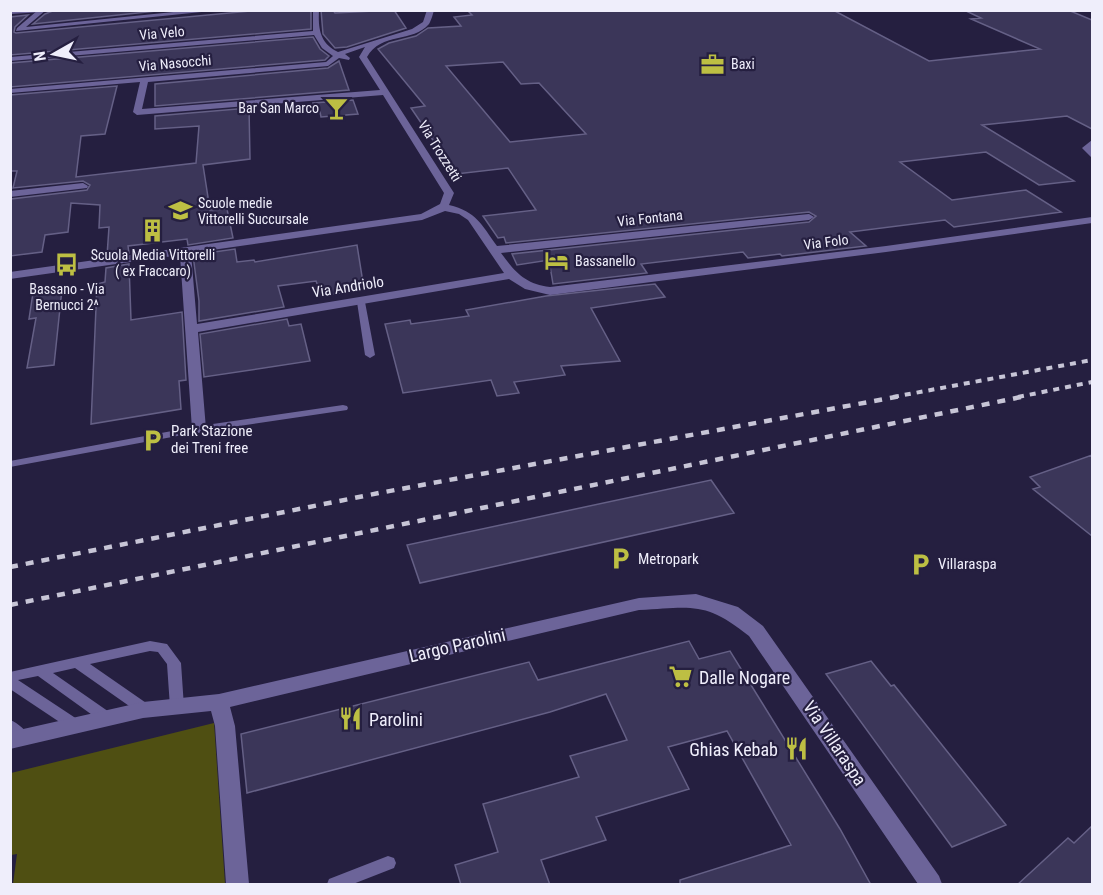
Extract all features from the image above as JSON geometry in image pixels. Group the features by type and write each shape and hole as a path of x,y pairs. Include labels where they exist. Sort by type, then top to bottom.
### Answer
{"street":[{"path":"18,30 218,10"},
{"path":"315,10 316,33 323,46 337,55 368,68"},
{"path":"337,55 422,27 426,23 430,10"},
{"path":"10,34 43,11"},
{"name":"Via Velo","path":"10,59 316,33"},
{"path":"368,68 363,57 364,52 376,43"},
{"name":"Via Nasocchi","path":"10,91 324,64 333,62 337,55"},
{"name":"Via Trozzetti","path":"368,68 449,193 450,197 443,207"},
{"path":"145,79 137,112 385,92"},
{"path":"1092,143 1087,148 1092,155"},
{"path":"10,194 82,186"},
{"path":"10,276 422,217 443,207 468,215 511,275"},
{"name":"Via Fontana","path":"495,250 809,217"},
{"name":"Via Folo","path":"511,275 526,286 550,291 562,290 1092,220"},
{"path":"184,251 199,429"},
{"name":"Via Andriolo","path":"191,329 362,302 511,275"},
{"name":"Largo Parolini","path":"15,735 143,710 219,702 603,611 670,600 696,600"},
{"name":"Via Villaraspa","path":"696,600 732,612 756,631 931,885"},
{"path":"219,702 225,726 238,885"}],"lane":[{"path":"10,13 43,11"},
{"path":"362,302 370,355"},
{"path":"10,464 199,429 343,408"},
{"path":"10,677 150,646 162,648 174,663 177,707"},
{"path":"78,663 147,711"},
{"path":"41,671 107,718"},
{"path":"10,682 75,725"},
{"path":"335,885 388,863"}],"shaded area":[{"path":"214,723 225,884 13,884 17,854 11,855 11,773"}],"building":[{"path":"55,10 166,10 33,24 45,14"},
{"path":"261,10 311,10 311,29 10,55 10,17 28,15 15,27 14,32 16,33"},
{"path":"321,10 333,10 335,13 394,10 406,28 347,47 335,48 323,34"},
{"path":"467,10 833,10 929,61 1040,49 971,19 981,18 964,10 1068,10 1092,20 1092,129 1067,116 982,125 1074,181 1039,185 986,152 900,162 952,200 1026,190 1061,212 954,227 945,220 850,232 866,246 748,258 743,252 641,264 647,273 553,284 549,260 517,265 512,254 809,222 816,216 809,212 506,243 504,237 498,238 483,216 536,210 508,168 456,174 411,108 425,106 378,49 389,43 416,36 428,28 461,26 454,17 472,15","holes":["503,62 521,84 539,83 586,134 510,142 446,66"]},
{"path":"313,37 320,49 329,56 325,60 10,87 10,63"},
{"path":"339,61 349,90 155,106 155,84 328,68"},
{"path":"117,86 105,134 81,136 76,177 196,163 199,126 155,129 155,116 249,108 250,159 203,165 210,210 227,209 233,238 188,245 187,239 128,246 129,253 107,256 109,227 99,228 100,205 71,203 68,232 45,235 42,252 10,256 11,199 87,190 90,185 83,181 13,188 17,171 10,171 10,95"},
{"path":"353,100 358,114 321,117 320,112 316,113 313,103"},
{"path":"357,245 364,289 322,296 316,281 278,286 284,307 199,321 199,301 193,255 235,249 237,262 254,260 255,262"},
{"path":"129,264 131,320 182,312 186,380 179,381 181,409 91,424 97,284 105,282 106,268"},
{"path":"655,284 665,297 591,308 620,361 561,366 565,375 514,382 519,393 497,396 491,380 403,393 385,324 410,320 411,324 469,316 466,310 546,296"},
{"path":"62,289 54,365 27,368 36,318 29,319 33,293"},
{"path":"287,319 289,326 301,324 310,361 204,377 200,334"},
{"path":"1092,455 1092,536 1033,489 1040,487 1030,477"},
{"path":"711,480 734,513 420,583 407,545"},
{"path":"689,641 699,659 730,651 840,829 871,885 680,885 680,880 791,845 727,731 668,747 689,789 596,817 606,840 541,860 550,885 461,885 455,865 498,852 483,804 579,777 570,756 627,740 606,694 550,712 247,793 241,734 529,662 538,680"},
{"path":"871,661 891,686 894,685 1006,825 952,847 826,674"},
{"path":"1092,826 1092,885 1017,885 1068,838 1074,843"}],"railway":[{"path":"893,397 1092,360"},
{"path":"1018,397 1092,382"},
{"path":"10,567 379,493 901,396"},
{"path":"10,605 1026,396"}],"place":[{"name":"Baxi","path":"713,64"},
{"name":"Bar San Marco","path":"337,108"},
{"name":"Scuole medie Vittorelli Succursale","path":"180,211"},
{"name":"Scuola Media Vittorelli ( ex Fraccaro)","path":"153,231"},
{"name":"Bassanello","path":"557,261"},
{"name":"Bassano - Via Bernucci 2^","path":"67,265"},
{"name":"Park Stazione dei Treni free","path":"153,440"},
{"name":"Metropark","path":"620,559"},
{"name":"Villaraspa","path":"920,564"},
{"name":"Dalle Nogare","path":"681,677"},
{"name":"Parolini","path":"351,719"},
{"name":"Ghias Kebab","path":"796,749"}]}
